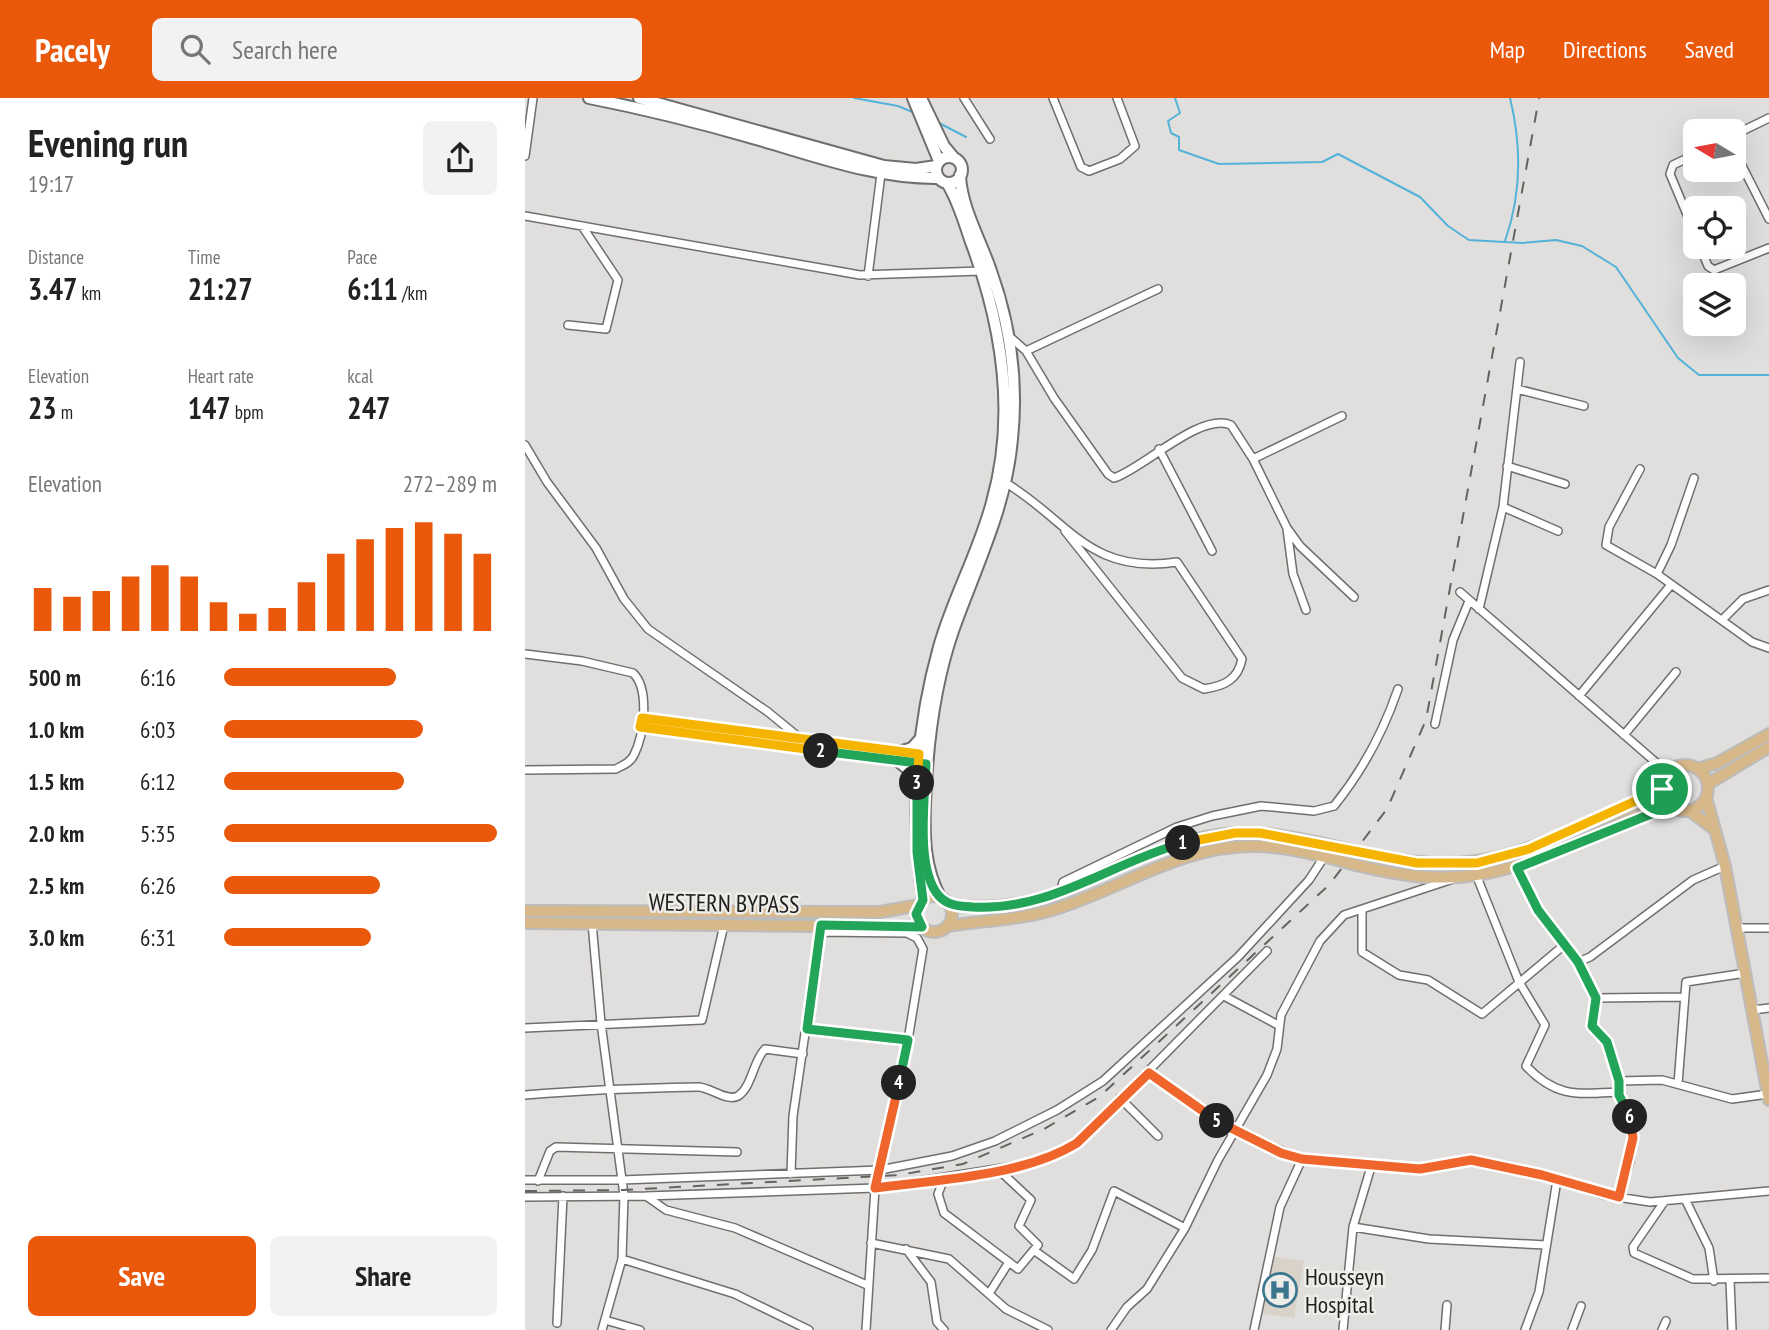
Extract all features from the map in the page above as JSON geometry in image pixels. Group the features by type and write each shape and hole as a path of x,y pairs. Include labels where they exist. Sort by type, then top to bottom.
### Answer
{"main road":[{"path":"589,98 710,126 881,174 943,181 960,175"},
{"path":"639,98 884,166 916,169 954,158"},
{"path":"913,98 960,163 964,198 992,273 1009,336 1014,411 1006,483 989,541 947,649 917,777 917,852 921,902 916,914 922,927 935,932 948,926 1014,919 1058,908 1160,866 1212,850 1257,846 1329,858 1409,876 1457,878 1477,877 1517,868 1671,806 1690,811 1715,830"},
{"path":"921,98 923,115 943,181 982,271 994,309 1002,352 1004,402 1001,451 985,524 939,646 921,738 925,850 930,874 940,897 949,905 952,914 948,926"},
{"path":"949,905 1014,906 1060,894 1149,855 1206,837 1260,833 1417,863 1477,863 1529,849 1662,789 1668,773 1679,766 1698,769 1717,763 1769,734"},
{"path":"917,777 898,757 921,738"},
{"path":"1708,784 1769,747"},
{"path":"1698,769 1708,784 1706,797 1725,866 1753,1010 1764,1043 1769,1097"},
{"path":"1662,789 1671,806"},
{"path":"1690,811 1706,797"},
{"path":"921,902 940,897"},
{"name":"WESTERN BYPASS","path":"525,911 880,912 921,902"},
{"name":"WESTERN BYPASS","path":"525,923 820,929 922,927"}],"street":[{"path":"525,156 533,98"},
{"path":"964,98 990,139"},
{"path":"1053,98 1081,167 1089,171 1120,159 1135,145 1117,98"},
{"path":"1747,129 1769,118"},
{"path":"1683,160 1673,165 1669,174 1683,206"},
{"path":"868,276 881,174"},
{"path":"1747,176 1769,219"},
{"path":"525,216 868,276 982,271"},
{"path":"568,325 606,329 617,290 614,272 582,226"},
{"path":"1746,257 1769,248"},
{"path":"1705,259 1708,266 1714,270 1742,259"},
{"path":"1026,351 1158,289"},
{"path":"1009,336 1026,351 1053,398 1108,474 1114,478 1159,449 1218,422 1231,425 1253,459 1287,528 1300,546 1353,597"},
{"path":"1479,609 1503,507 1520,362"},
{"path":"1517,389 1584,406"},
{"path":"1253,459 1342,416"},
{"path":"525,445 547,482 596,548 624,599 648,629 768,712 801,739"},
{"path":"1159,449 1212,551"},
{"path":"1507,466 1565,484"},
{"path":"1640,470 1609,527 1606,541 1609,550 1657,574 1670,586 1723,619 1752,642 1769,648"},
{"path":"1657,574 1671,545 1694,478"},
{"path":"1006,483 1065,531 1109,557 1160,565 1177,562 1242,659 1240,671 1230,681 1204,689 1182,678 1065,531"},
{"path":"1503,507 1558,531"},
{"path":"1287,528 1293,573 1306,610"},
{"path":"1579,696 1670,586"},
{"path":"1723,619 1743,599 1769,590"},
{"path":"1460,592 1668,773"},
{"path":"1435,724 1453,640 1469,601"},
{"path":"525,654 582,660 633,673 643,689 642,718 634,755 616,769 525,770"},
{"path":"1624,735 1676,672"},
{"path":"1060,894 1063,882 1177,827 1261,806 1314,811 1334,806 1363,768 1387,722 1398,689"},
{"path":"642,718 801,739 898,757"},
{"path":"640,727 922,759"},
{"path":"525,1180 622,1180 880,1170 952,1156 995,1141 1057,1110 1103,1081 1238,957 1329,858"},
{"path":"1578,962 1590,957 1693,880 1725,866"},
{"path":"1517,868 1538,910 1563,946 1578,962 1596,998 1592,1026 1607,1042 1619,1081 1619,1092 1633,1129 1630,1161 1619,1197"},
{"path":"1477,877 1519,982 1545,1025 1526,1064 1528,1068 1564,1093 1619,1092"},
{"path":"1111,1330 1127,1307 1147,1289 1185,1228 1234,1130 1267,1075 1277,1049 1278,1025 1299,977 1320,941 1338,919 1457,878"},
{"path":"1363,912 1362,952 1399,975 1425,978 1482,1014 1563,946"},
{"path":"592,923 601,1023 624,1195 622,1259 602,1330"},
{"path":"525,1028 704,1019 724,925"},
{"path":"1737,928 1769,928"},
{"path":"791,1174 793,1116 820,929 907,933 922,943 908,1040 875,1188 866,1330"},
{"path":"525,1197 646,1196 875,1188 1034,1163 1077,1143 1267,951"},
{"path":"1678,1084 1686,982 1746,973"},
{"path":"1224,996 1278,1025"},
{"path":"1596,998 1685,997"},
{"path":"1753,1010 1769,1008"},
{"path":"807,1029 908,1040"},
{"path":"525,1095 611,1088 705,1087 729,1098 736,1097 743,1091 765,1049 803,1054"},
{"path":"1149,1073 1234,1130 1281,1153 1302,1159 1371,1167 1420,1169 1471,1160 1619,1197 1664,1202 1769,1191"},
{"path":"1619,1081 1662,1080 1732,1099 1769,1097"},
{"path":"1120,1098 1158,1136"},
{"path":"538,1181 553,1148 619,1147 737,1152"},
{"path":"1254,1330 1280,1207 1302,1159"},
{"path":"1343,1330 1353,1227 1371,1167"},
{"path":"944,1179 938,1194 941,1209 1020,1268 1035,1251 1038,1242 1019,1226 1031,1200 999,1170"},
{"path":"1525,1330 1539,1292 1557,1180"},
{"path":"1035,1251 1074,1279 1092,1250 1114,1191 1185,1228"},
{"path":"557,1323 563,1196"},
{"path":"646,1196 666,1210 735,1228 867,1286"},
{"path":"1685,1199 1709,1248 1714,1281"},
{"path":"1664,1202 1633,1247 1634,1253 1686,1277 1714,1281 1769,1278"},
{"path":"1353,1227 1429,1239 1546,1245"},
{"path":"871,1243 949,1259 990,1292 1006,1309 1048,1330"},
{"path":"906,1249 931,1282 937,1322 944,1330"},
{"path":"622,1259 735,1294 809,1330"},
{"path":"990,1292 1009,1262"},
{"path":"1730,1280 1733,1330"},
{"path":"1445,1330 1447,1306"},
{"path":"1572,1330 1581,1306"},
{"path":"605,1320 640,1330"},
{"path":"1662,1330 1666,1321"}],"shaded area":[{"name":"Housseyn Hospital","path":"1268,1256 1304,1261 1294,1318 1258,1313"}],"waterway":[{"path":"854,98 898,106 915,113"},
{"path":"1175,98 1180,113 1168,121 1171,133 1179,137 1179,150 1219,164 1322,162 1338,154 1420,197 1448,226 1469,240 1522,243 1556,240 1582,246 1616,267 1678,358 1699,375 1769,375"},
{"path":"1505,241 1515,205 1518,170 1517,134 1510,98"},
{"path":"939,123 966,137"}],"railway":[{"path":"525,1191 623,1190 899,1175 963,1164 1044,1129 1099,1097 1329,885 1387,809 1426,720 1539,98"}],"place":[{"name":"Housseyn Hospital","path":"1280,1290"}],"route":[{"path":"1662,789 1632,805 1529,849 1477,863 1417,863 1280,835 1235,833 1206,837 1174,846 1038,901 1014,906 978,907 949,905 940,897 934,885 926,860 924,838 926,764 918,763 898,761 640,727 642,718 919,754 918,763 917,777 917,852 923,900 916,914 922,927 821,925 807,1029 908,1040 875,1188 999,1170 1034,1163 1064,1151 1077,1143 1120,1098 1149,1073 1206,1115 1281,1153 1302,1159 1371,1167 1420,1169 1471,1160 1542,1175 1604,1195 1619,1197 1630,1161 1633,1129 1628,1111 1619,1095 1619,1081 1607,1042 1592,1026 1596,998 1578,962 1563,946 1538,910 1517,868 1671,806 1662,789"}]}
